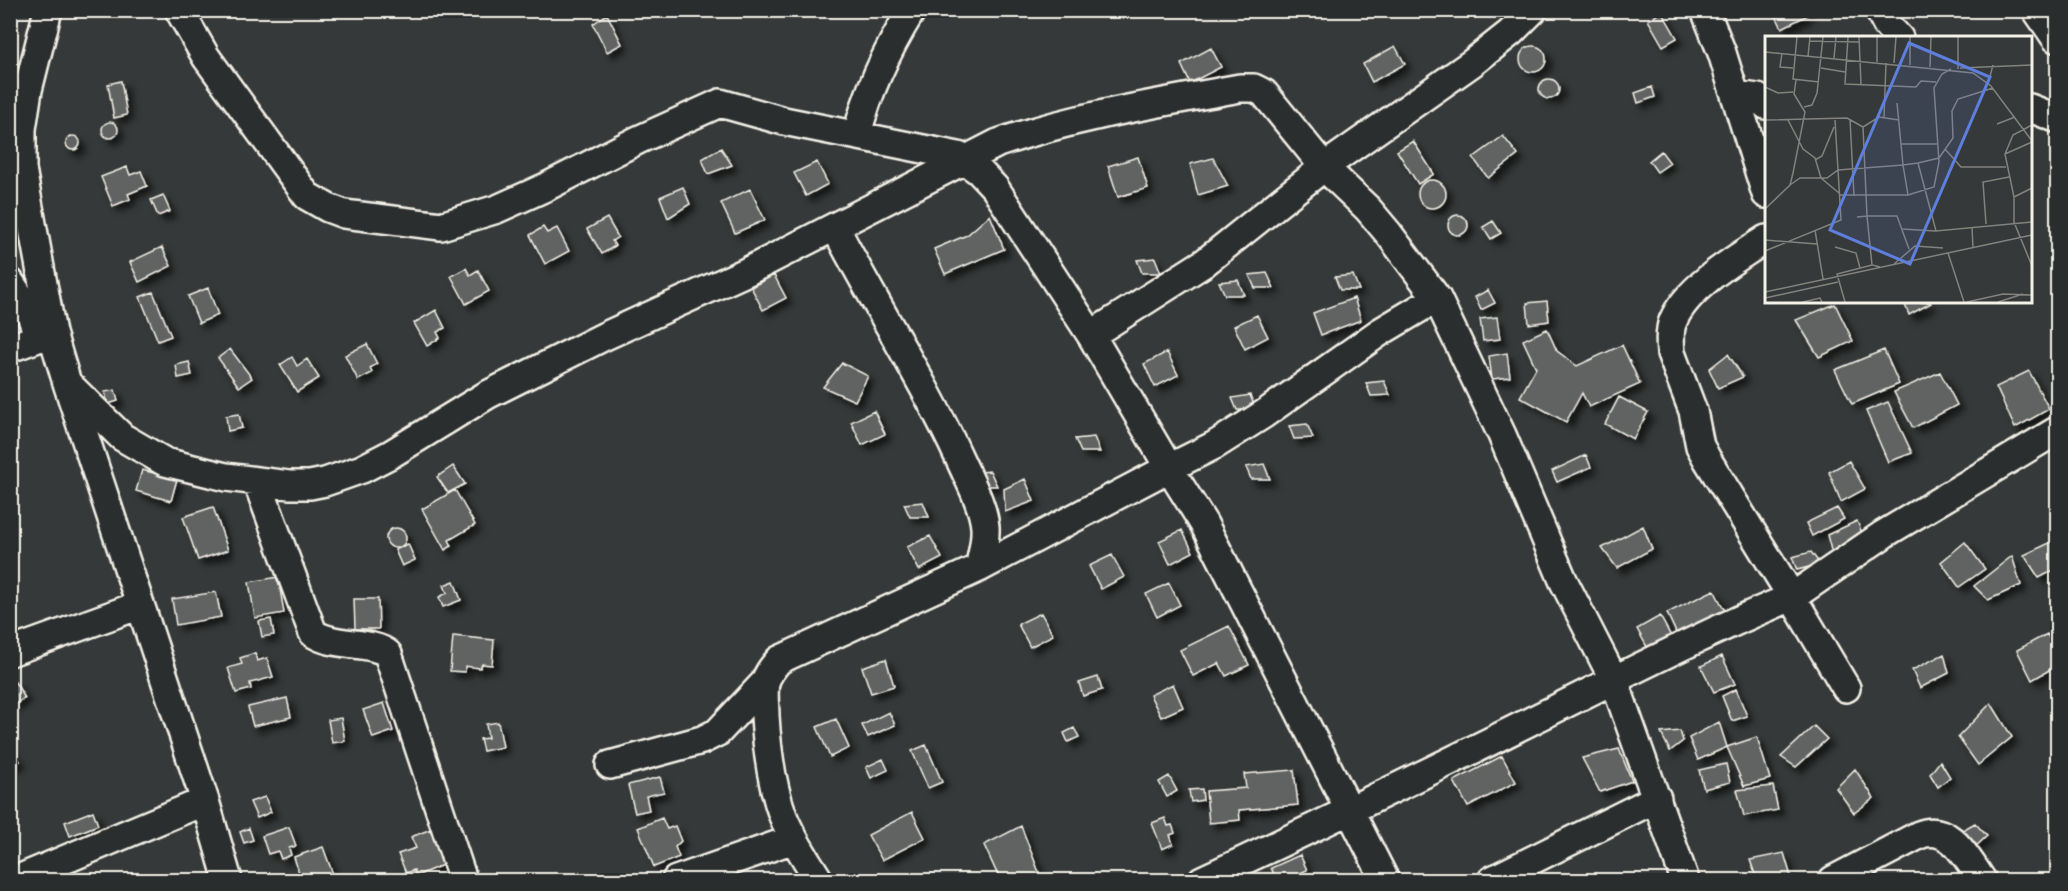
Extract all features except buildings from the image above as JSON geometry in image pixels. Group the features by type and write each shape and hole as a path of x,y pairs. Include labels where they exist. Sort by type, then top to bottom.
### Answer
{"main road":[{"path":"2040,10 2058,36"}],"street":[{"path":"46,335 22,169 22,129 28,90 48,10"},
{"path":"179,10 206,57 307,196 344,214 441,226 497,210 638,140 720,103 784,121 950,153 965,160 980,171 995,188 1091,334 1204,524 1385,880"},
{"path":"857,135 875,76 912,10"},
{"path":"1091,334 1204,263 1324,167 1472,63 1510,33 1533,10"},
{"path":"1705,10 1722,53 1765,188"},
{"path":"1879,10 1887,25 1897,36"},
{"path":"67,383 122,437 165,462 226,477 257,481 310,485 325,482 362,469 506,385 595,341 746,272 986,148 1018,136 1133,108 1240,88 1254,88 1264,93 1324,167 1368,209 1437,298 1502,435 1563,580 1614,680 1686,880"},
{"path":"1736,95 1758,98 1765,103"},
{"path":"2032,108 2058,119"},
{"path":"834,227 888,327 924,385 975,494 985,526 984,547 979,568"},
{"path":"1765,240 1697,289 1673,321 1671,353 1693,411 1703,452 1846,688"},
{"path":"10,282 46,335 67,383 228,880"},
{"path":"610,765 702,740 718,732 735,717 765,682 770,670 779,660 979,568 1215,446 1380,332 1437,298"},
{"path":"10,348 46,335"},
{"path":"1202,880 1351,811 1727,624 1792,597 1884,534 2058,430"},
{"path":"257,481 314,633 326,639 381,648 388,654 463,880"},
{"path":"10,652 140,605"},
{"path":"765,682 767,749 783,815 794,839 819,880"},
{"path":"1492,880 1657,798"},
{"path":"16,880 204,801"},
{"path":"1833,880 1933,831 1943,834 1957,846 1982,880"},
{"path":"676,880 794,839"}]}
